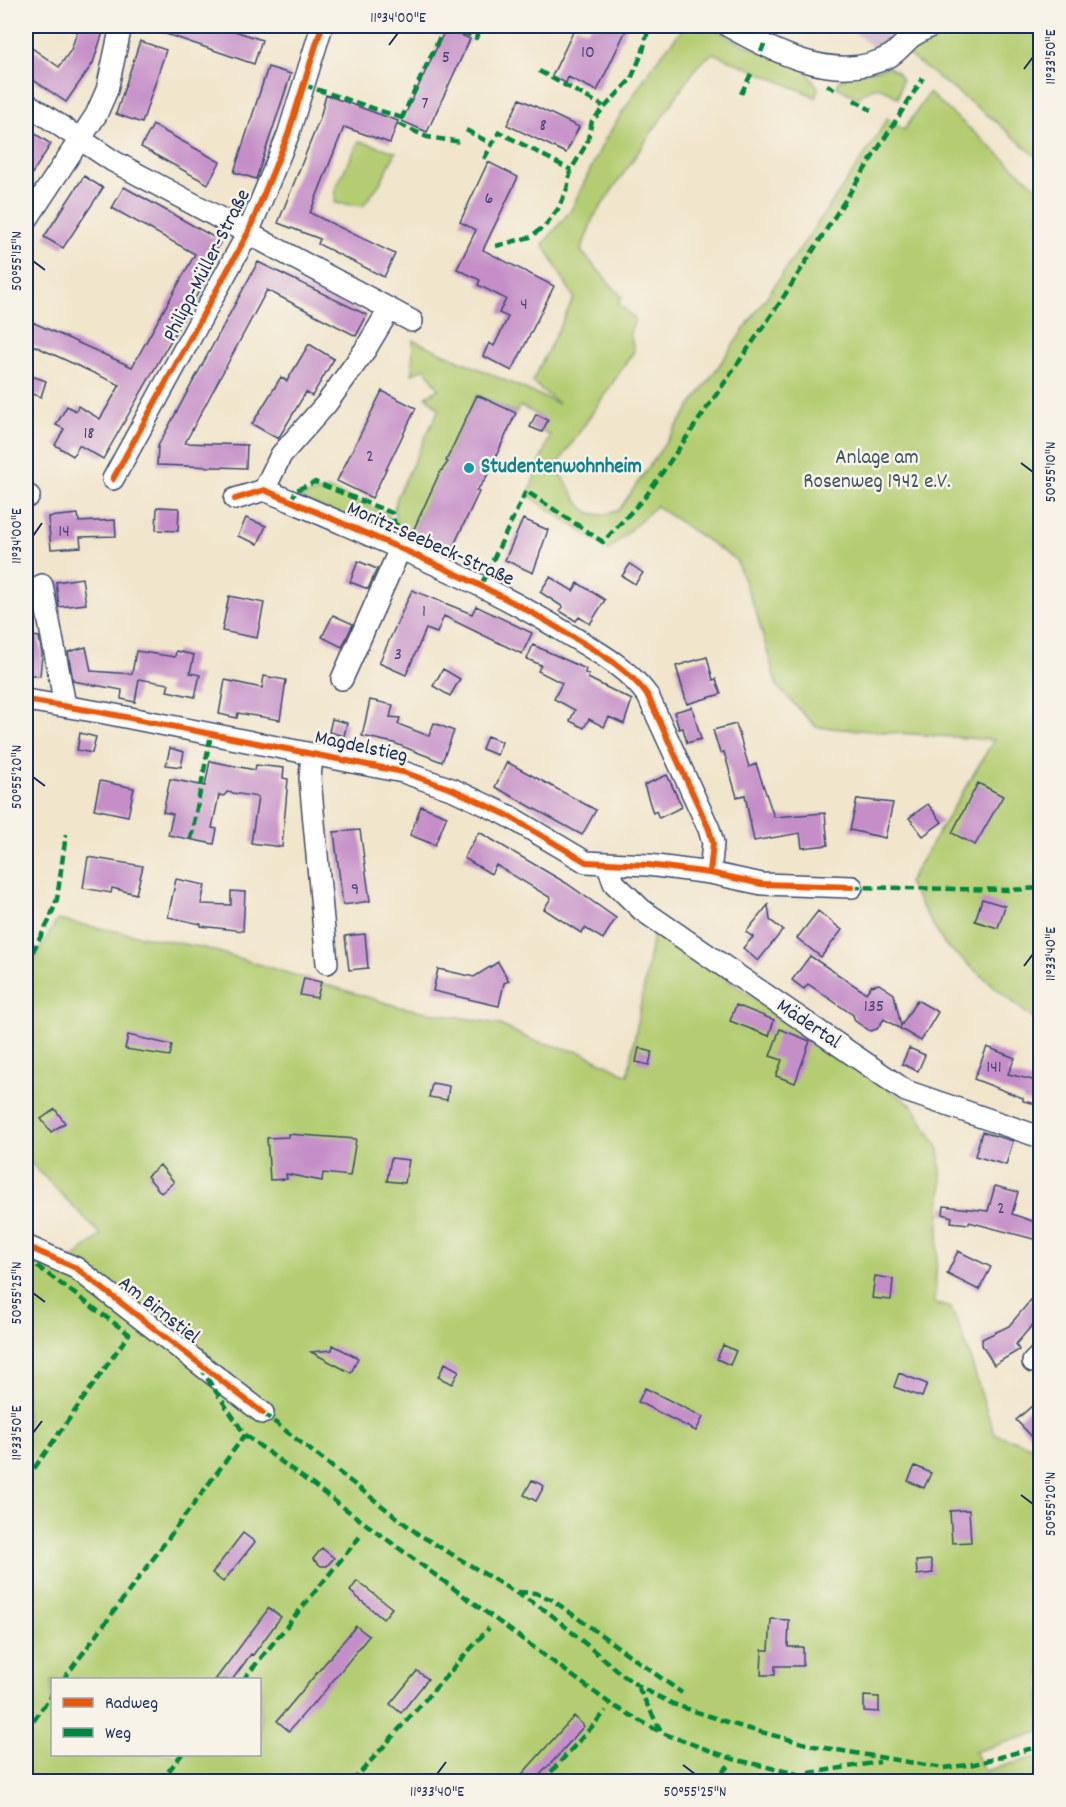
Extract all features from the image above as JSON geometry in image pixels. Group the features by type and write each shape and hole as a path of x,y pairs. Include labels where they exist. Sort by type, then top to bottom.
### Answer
{"street":[{"path":"26,220 81,140 107,90 121,26"},
{"name":"Philipp-Müller-Straße","path":"113,478 248,233 288,135 322,26"},
{"path":"728,26 795,57 827,68 852,68 892,55 912,37 931,26"},
{"path":"26,103 113,161 412,321"},
{"path":"235,499 264,490 280,455 327,403 365,350 389,309"},
{"name":"Moritz-Seebeck-Straße","path":"264,490 515,601 617,664 637,680 648,696 710,829 713,843 710,873"},
{"path":"342,679 400,549"},
{"path":"42,585 65,705"},
{"name":"Magdelstieg","path":"26,700 65,705 403,772 454,790 507,815 568,854 586,862 608,865 648,865 710,873 762,884 852,887"},
{"path":"312,754 310,779 327,963"},
{"name":"Mädertal","path":"608,865 614,884 642,910 906,1091 1041,1137"},
{"name":"Am Birnstiel","path":"26,1246 76,1268 263,1413"}],"shaded area":[{"path":"847,26 915,26 876,50"}],"green space":[{"name":"Anlage am Rosenweg 1942 e.V.","path":"685,26 709,26 736,41 806,70 818,88 816,97 713,53 698,65 593,218 581,251 622,297 618,303 635,319 630,332 634,351 554,470 562,477 585,510 594,514 605,514 619,510 873,143 887,118 904,130 929,93 1040,190 1040,1025 944,944 908,883 994,740 816,727 777,686 757,615 736,560 656,506 609,550 528,495 550,435 530,427 536,414 520,406 516,413 477,395 446,460 451,463 439,474 413,531 397,524 394,509 397,497 439,409 426,396 439,389 425,368 412,374 413,340 559,404 532,382 574,298 543,244 571,210 604,141 653,65"},
{"path":"953,26 1040,26 1040,160 999,124 907,54"},
{"path":"889,67 897,72 902,80 898,98 882,88 873,88 858,98 837,87 840,80 853,74"},
{"path":"359,141 396,152 380,183 363,206 335,203 336,187"},
{"path":"328,489 388,514 392,525 452,552 447,562 298,498"},
{"path":"57,920 205,948 400,1007 498,1024 532,1040 583,1053 628,1075 654,930 913,1106 939,1149 942,1184 934,1303 951,1308 958,1323 995,1434 1040,1449 1040,1732 974,1752 985,1771 1040,1756 1040,1781 26,1781 26,1250 72,1259 101,1235 26,1158 26,974"}],"building":[{"path":"79,26 105,26 93,63 66,102 26,75 26,44 59,67 71,50"},
{"path":"150,26 220,26 262,40 254,64 149,28"},
{"path":"576,26 587,31 590,26 628,26 597,91 568,77 566,83 552,76"},
{"path":"446,28 470,39 427,132 402,121"},
{"path":"140,41 166,50 142,123 116,114"},
{"path":"268,67 291,74 256,179 234,172"},
{"path":"326,95 398,121 390,143 344,127 310,213 395,254 384,277 318,244 320,239 278,223 320,118"},
{"path":"520,99 579,127 566,153 507,125"},
{"path":"153,125 220,162 208,184 141,147"},
{"path":"26,128 51,144 26,183"},
{"path":"488,162 518,177 483,250 554,286 512,371 483,356 489,343 494,346 508,317 499,313 506,299 478,285 480,280 457,269 476,230 460,222"},
{"path":"84,176 103,188 63,248 44,237"},
{"path":"124,187 221,241 203,275 207,277 103,459 79,445 73,456 55,445 64,429 56,425 67,406 76,411 78,406 100,419 120,385 26,342 32,322 132,367 195,254 112,208"},
{"path":"258,262 367,315 356,336 267,290 185,443 247,445 246,468 157,465 158,446"},
{"path":"309,344 334,359 312,396 306,392 278,439 252,424 281,377 287,381"},
{"path":"26,374 46,381 41,397 26,392"},
{"path":"382,391 416,408 372,498 337,481"},
{"name":"Studentenwohnheim","path":"477,395 516,413 485,480 476,491 479,492 452,549 413,531 439,474 448,462 446,461"},
{"path":"536,414 548,420 542,432 530,427"},
{"path":"157,507 179,508 178,531 156,530"},
{"path":"78,514 79,522 115,520 116,536 80,537 81,547 51,549 48,517"},
{"path":"246,518 266,526 258,544 238,536"},
{"path":"523,519 548,530 533,573 505,560"},
{"path":"358,561 377,569 368,589 350,582"},
{"path":"630,564 643,573 635,584 622,576"},
{"path":"550,577 573,591 578,583 605,600 590,624 579,617 576,621 560,611 563,607 540,592"},
{"path":"82,578 86,604 59,607 56,582"},
{"path":"412,590 472,614 476,606 532,633 522,654 444,616 437,633 426,629 406,675 379,663"},
{"path":"229,596 264,603 257,638 222,631"},
{"path":"333,615 353,624 342,647 322,637"},
{"path":"26,635 39,637 42,654 40,676 26,674"},
{"path":"533,645 586,669 585,673 589,675 588,678 632,700 624,724 609,717 604,727 589,719 584,728 570,721 575,710 554,699 562,683 538,671 541,665 527,659"},
{"path":"86,647 91,671 132,674 136,651 175,657 176,651 194,655 190,673 200,675 195,697 167,691 169,684 139,679 135,702 121,699 122,690 73,681 68,652"},
{"path":"707,657 713,680 716,679 721,694 687,704 676,666"},
{"path":"443,669 460,679 450,696 433,686"},
{"path":"264,676 286,680 280,720 238,713 237,718 219,714 225,680 262,688"},
{"path":"370,700 393,705 390,717 400,718 398,724 429,736 434,723 454,731 442,762 394,743 362,736"},
{"path":"692,707 701,739 687,743 683,728 679,729 674,712"},
{"path":"332,719 347,723 344,736 329,732"},
{"path":"736,724 749,767 756,764 774,817 825,813 828,845 802,848 800,833 754,841 745,795 737,797 724,752 720,753 713,730"},
{"path":"80,733 96,737 92,753 77,750"},
{"path":"487,736 502,742 497,755 482,749"},
{"path":"170,748 184,752 181,767 166,765"},
{"path":"210,761 255,770 256,765 284,768 283,778 288,779 282,847 251,843 258,797 227,792 224,796 219,795 212,828 217,829 214,844 168,835 173,814 163,812 170,779 205,786"},
{"path":"507,762 596,810 582,835 495,787"},
{"path":"667,775 682,807 659,818 656,811 653,813 644,785"},
{"path":"100,781 134,788 128,816 94,809"},
{"path":"978,783 1003,796 975,845 952,833"},
{"path":"857,799 893,803 885,838 850,830"},
{"path":"928,804 942,822 923,836 909,818"},
{"path":"421,806 447,816 435,845 410,835"},
{"path":"360,830 370,901 343,905 334,832"},
{"path":"479,832 566,883 616,918 603,939 585,928 581,933 544,909 551,898 496,865 491,874 464,858"},
{"path":"88,857 143,866 136,894 112,888 111,893 83,888"},
{"path":"176,879 205,885 201,904 231,905 231,891 245,892 243,931 201,926 201,924 168,917"},
{"path":"982,899 1005,906 998,928 975,921"},
{"path":"768,905 770,920 783,930 758,961 743,948 753,937 746,932"},
{"path":"818,911 842,930 821,957 797,938"},
{"path":"365,934 368,968 349,970 345,936"},
{"path":"810,956 866,993 871,986 879,984 894,994 901,1026 917,1000 938,1012 921,1041 884,1019 877,1029 870,1031 855,1021 853,1015 808,984 804,989 792,980"},
{"path":"498,962 509,981 504,983 499,1006 433,991 438,969 474,977"},
{"path":"304,978 321,982 317,998 300,995"},
{"path":"736,1005 774,1020 769,1036 730,1021"},
{"path":"780,1029 810,1041 795,1083 776,1076 782,1060 770,1056"},
{"path":"128,1035 172,1045 170,1056 125,1049"},
{"path":"987,1047 1015,1058 1008,1074 1041,1082 1041,1105 1023,1101 1023,1098 974,1079"},
{"path":"639,1048 652,1052 649,1065 636,1062"},
{"path":"909,1048 925,1055 918,1071 902,1064"},
{"path":"432,1083 449,1086 447,1100 429,1097"},
{"path":"55,1109 65,1123 51,1132 41,1119"},
{"path":"982,1132 1013,1141 1006,1165 975,1156"},
{"path":"288,1134 356,1139 350,1176 323,1173 322,1181 286,1174 287,1179 270,1180 267,1138 288,1137"},
{"path":"391,1158 409,1160 405,1183 387,1181"},
{"path":"160,1165 174,1182 161,1193 147,1176"},
{"path":"995,1186 1018,1192 1012,1214 1041,1224 1041,1241 969,1222 969,1224 951,1222 952,1217 943,1214 944,1206 988,1211"},
{"path":"958,1251 991,1267 979,1290 947,1274"},
{"path":"875,1276 893,1279 891,1300 872,1298"},
{"path":"1041,1288 1041,1315 1016,1344 1019,1350 994,1365 982,1345 982,1339 1009,1326"},
{"path":"333,1345 358,1358 351,1373 311,1352 332,1350"},
{"path":"723,1345 736,1351 730,1365 717,1359"},
{"path":"445,1363 459,1371 452,1384 438,1377"},
{"path":"899,1373 927,1384 922,1397 894,1387"},
{"path":"645,1388 703,1417 696,1431 638,1402"},
{"path":"1041,1398 1041,1446 1016,1420"},
{"path":"915,1466 931,1473 924,1488 908,1481"},
{"path":"532,1480 544,1486 536,1501 524,1495"},
{"path":"969,1510 971,1542 952,1543 950,1511"},
{"path":"243,1533 255,1542 223,1582 212,1573"},
{"path":"322,1548 334,1558 327,1566 321,1566 313,1559"},
{"path":"931,1560 933,1573 917,1575 916,1561"},
{"path":"357,1581 392,1608 383,1619 350,1591"},
{"path":"269,1608 281,1617 233,1678 216,1678"},
{"path":"771,1619 789,1620 788,1647 803,1647 803,1666 775,1666 775,1675 761,1675 762,1650 769,1650"},
{"path":"356,1626 369,1636 315,1703 289,1731 277,1721"},
{"path":"417,1671 428,1679 401,1713 390,1704"},
{"path":"864,1696 879,1697 879,1712 864,1711"},
{"path":"574,1716 584,1726 555,1759 533,1782 515,1782"}],"marked path":[{"path":"418,26 441,33"},
{"path":"445,26 399,124 427,137 461,142"},
{"path":"450,26 476,38 481,26"},
{"path":"496,246 530,237 545,226 558,209 567,189 571,170 587,143 592,121 631,79 643,51 649,26"},
{"path":"761,52 764,44"},
{"path":"741,94 753,70"},
{"path":"539,71 603,106"},
{"path":"481,585 526,491 603,542 646,496 779,304 923,78"},
{"path":"304,85 402,118"},
{"path":"827,85 837,91"},
{"path":"854,100 871,110"},
{"path":"466,130 492,144"},
{"path":"484,159 499,132 571,170"},
{"path":"291,501 296,490 315,482 392,513 395,524 449,549"},
{"path":"191,839 211,734"},
{"path":"26,964 49,921 57,899 66,834"},
{"path":"852,887 1011,890 1040,888"},
{"path":"26,1258 129,1334 26,1480"},
{"path":"64,1678 245,1435 203,1372"},
{"path":"263,1413 418,1534 548,1612 620,1673 638,1686 673,1704 742,1727 814,1746 943,1768 975,1764 1040,1746"},
{"path":"245,1435 612,1705 662,1733"},
{"path":"245,1678 362,1534"},
{"path":"518,1592 535,1593 551,1599 682,1693"},
{"path":"352,1782 489,1628"},
{"path":"638,1687 662,1733 733,1759 831,1782"},
{"path":"26,1732 51,1695"},
{"path":"542,1782 606,1711"},
{"path":"160,1782 180,1756"},
{"path":"809,1773 880,1762"},
{"path":"713,1782 730,1764"}],"cycle path":[{"path":"113,479 248,233 288,135 322,26"},
{"path":"235,499 264,490 291,501 499,595 600,653 621,668 648,696 709,829 713,843 710,873"},
{"path":"26,700 105,713 403,772 454,790 507,815 586,862 648,865 710,873 762,884 852,887"},
{"path":"26,1246 76,1268 263,1413"}],"place":[{"name":"Studentenwohnheim","path":"469,468"}]}
